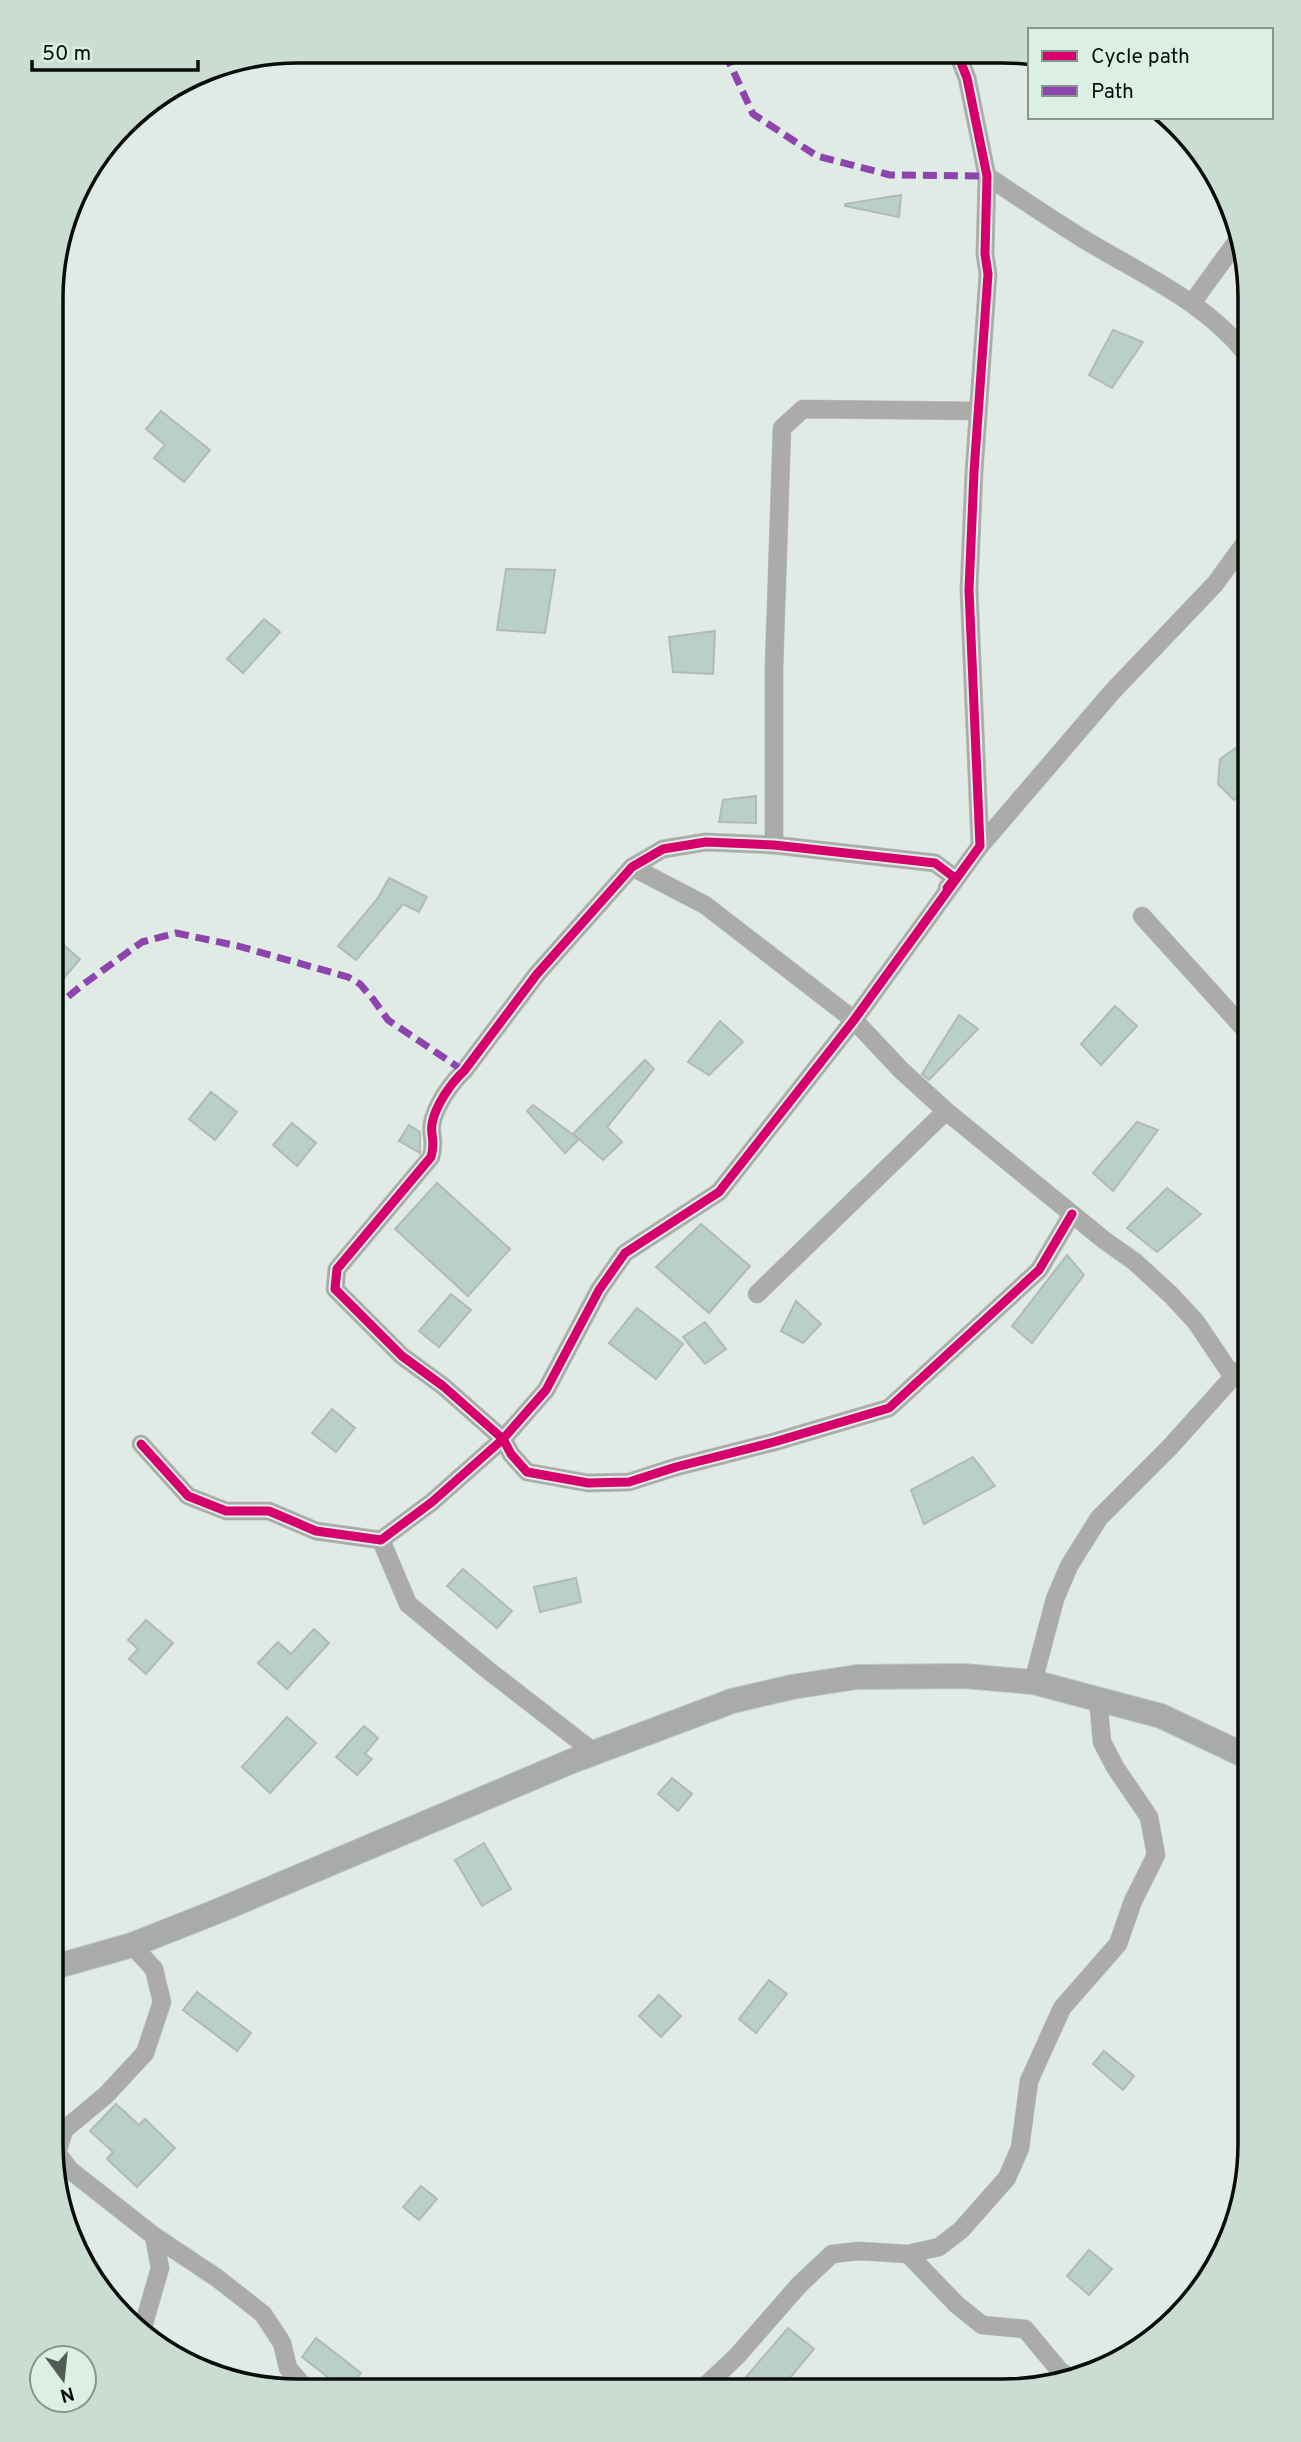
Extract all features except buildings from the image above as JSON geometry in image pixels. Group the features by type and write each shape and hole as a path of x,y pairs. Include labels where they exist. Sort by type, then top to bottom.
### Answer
{"main road":[{"path":"63,1965 132,1945 218,1911 595,1753 732,1702 792,1687 857,1677 964,1676 1032,1682 1161,1716 1237,1752"}],"street":[{"path":"961,63 967,78 987,176 985,254 988,274 969,590 980,846"},
{"path":"987,176 1076,235 1192,303 1223,328 1238,345"},
{"path":"1192,303 1232,248"},
{"path":"774,845 775,668 782,428 803,409 978,411"},
{"path":"141,1444 188,1496 226,1511 269,1511 316,1531 381,1540 432,1502 503,1439 545,1390 599,1290 625,1253 719,1192 854,1020 980,846 1112,692 1215,584 1238,553"},
{"path":"854,1020 955,878 935,863 774,845 706,842 663,849 632,867 537,974 464,1071 450,1084 432,1125 434,1145 431,1157 337,1269 335,1289 402,1356 443,1386 503,1439 527,1472 588,1483 629,1482 889,1408 1039,1270 1072,1214"},
{"path":"632,867 705,905 854,1020 901,1070 946,1111 1135,1262 1171,1295 1196,1322 1233,1377"},
{"path":"1142,916 1238,1021"},
{"path":"757,1294 946,1111"},
{"path":"1032,1682 1055,1599 1069,1566 1100,1518 1237,1373"},
{"path":"381,1540 408,1604 595,1753"},
{"path":"713,2379 737,2356 799,2285 832,2254 859,2251 908,2254 939,2247 961,2230 1007,2178 1020,2148 1030,2081 1062,2008 1118,1944 1133,1901 1156,1855 1149,1818 1102,1742 1098,1698"},
{"path":"63,2133 106,2095 145,2053 162,2002 154,1969 132,1945"},
{"path":"64,2162 70,2170 154,2236 217,2278 263,2315 282,2343 288,2368 297,2379"},
{"path":"144,2322 160,2268 154,2236"},
{"path":"908,2254 956,2304 982,2325 1025,2329 1061,2372"}],"marked path":[{"path":"730,63 753,114 817,156 890,175 987,176"},
{"path":"63,1001 142,942 176,933 238,946 348,977 360,984 388,1020 464,1071"}],"cycle path":[{"path":"141,1444 188,1496 226,1511 269,1511 316,1531 381,1540 432,1502 503,1439 546,1390 599,1290 625,1253 719,1192 854,1020 980,846 969,590 988,274 985,254 987,176 967,78 961,63"},
{"path":"947,888 955,878 935,863 774,845 706,842 663,849 632,867 537,974 449,1088 434,1117 431,1157 337,1269 335,1289 402,1356 443,1386 503,1439 511,1454 527,1472 588,1483 629,1482 889,1408 1039,1270 1072,1214"}]}
